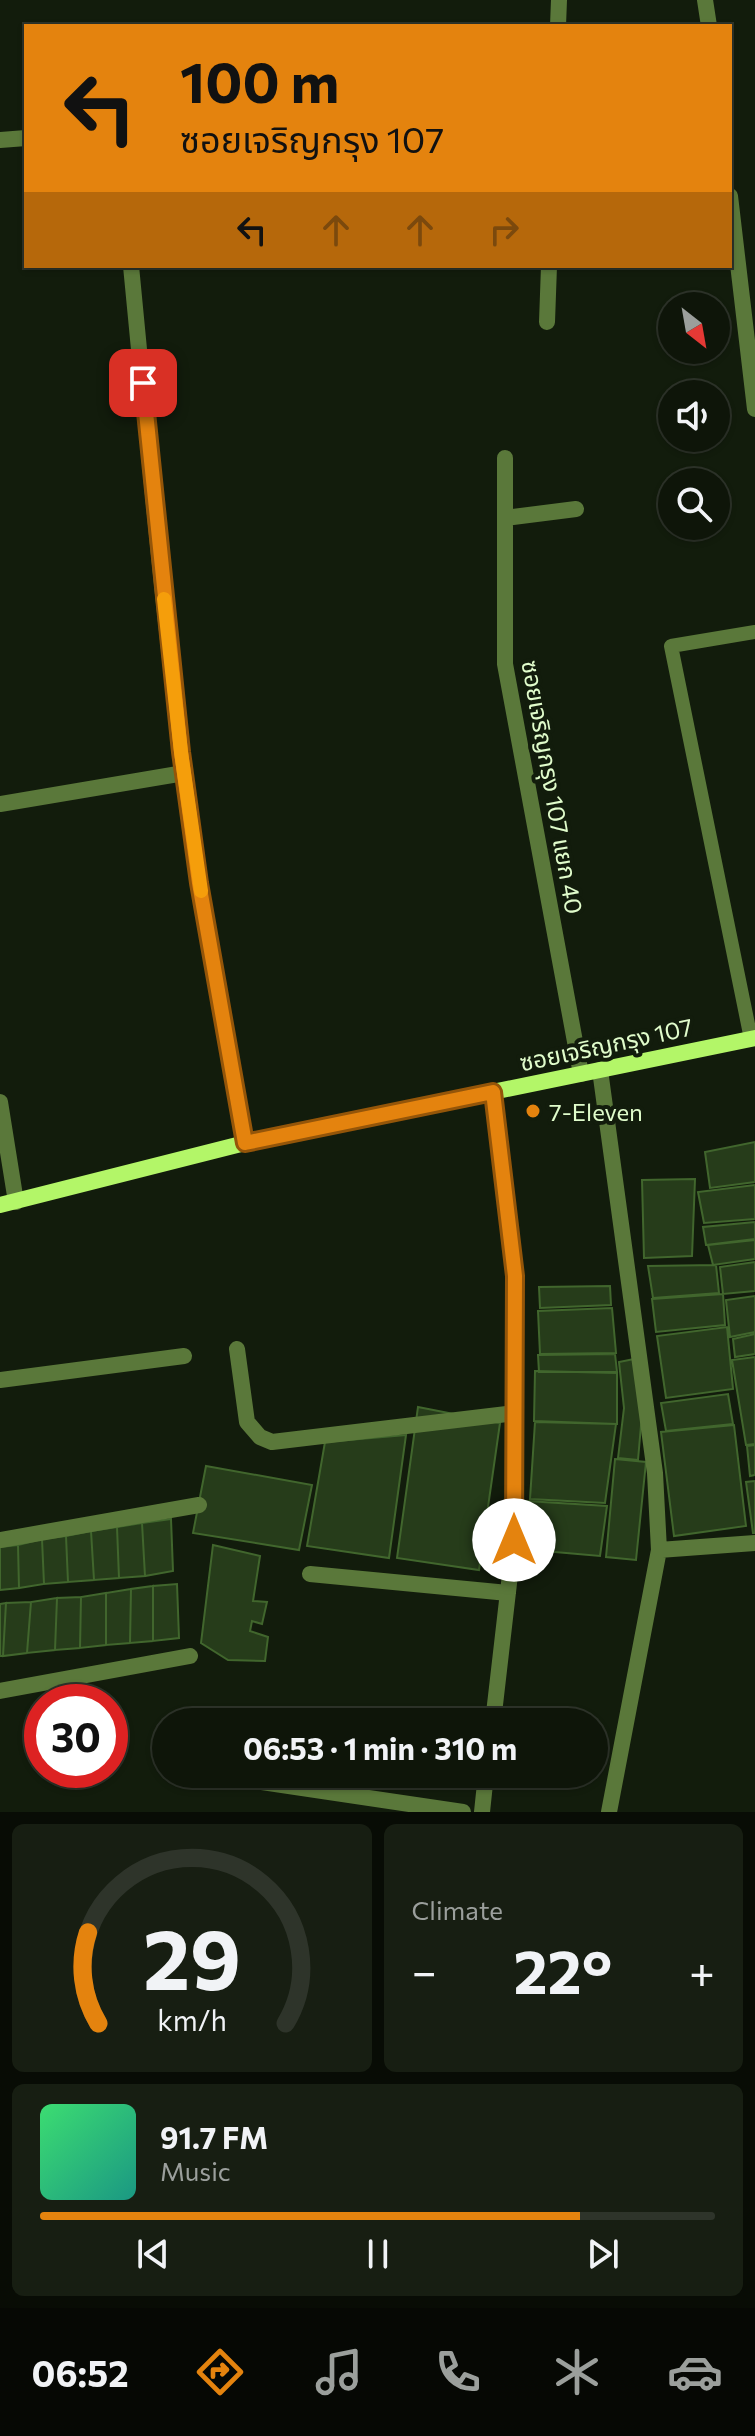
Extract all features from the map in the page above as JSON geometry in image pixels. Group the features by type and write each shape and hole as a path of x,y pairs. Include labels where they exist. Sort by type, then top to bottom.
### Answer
{"street":[{"path":"558,24 559,0"},
{"path":"705,0 709,24"},
{"path":"0,140 24,138"},
{"path":"732,213 755,409"},
{"path":"131,268 184,773 199,883 245,1143"},
{"path":"547,322 549,268"},
{"name":"ซอยเจริญกรุง 107 แยก 40","path":"505,458 505,664 581,1074"},
{"path":"505,518 576,509"},
{"path":"0,804 184,773"},
{"name":"ซอยเจริญกรุง 107","path":"8,1203 245,1143 753,1038"},
{"path":"600,1070 655,1473 659,1550 609,1812"},
{"path":"493,1092 515,1276 514,1540 495,1708"},
{"path":"0,1102 8,1203"},
{"path":"237,1349 247,1422 260,1437 272,1442 515,1413"},
{"path":"0,1380 184,1356"},
{"path":"0,1540 199,1505"},
{"path":"659,1550 755,1543"},
{"path":"310,1574 508,1593"},
{"path":"0,1691 190,1656"},
{"path":"301,1788 463,1812"},
{"path":"482,1812 485,1788"}],"lane":[{"path":"753,1038 671,646 755,632"}],"building":[{"path":"755,1142 755,1182 710,1188 705,1152"},
{"path":"695,1179 692,1256 644,1258 642,1180"},
{"path":"755,1185 755,1219 704,1223 698,1192"},
{"path":"755,1222 755,1239 706,1245 703,1227"},
{"path":"755,1240 755,1259 713,1265 708,1245"},
{"path":"755,1262 755,1291 723,1294 720,1267"},
{"path":"716,1265 719,1293 653,1298 648,1266"},
{"path":"610,1286 611,1305 540,1308 539,1287"},
{"path":"723,1294 725,1325 656,1332 652,1299"},
{"path":"755,1296 755,1332 730,1337 726,1300"},
{"path":"612,1308 616,1353 540,1354 538,1311"},
{"path":"727,1327 733,1389 666,1398 657,1336"},
{"path":"755,1334 755,1354 735,1357 733,1339"},
{"path":"615,1354 617,1372 539,1372 538,1355"},
{"path":"755,1357 755,1444 746,1445 732,1360"},
{"path":"639,1358 642,1414 638,1460 618,1458 624,1408 619,1362"},
{"path":"535,1371 617,1373 617,1424 534,1421"},
{"path":"728,1394 733,1424 666,1431 661,1403"},
{"path":"418,1407 500,1423 479,1570 397,1558"},
{"path":"535,1422 616,1424 605,1503 530,1499"},
{"path":"734,1425 746,1526 674,1536 661,1432"},
{"path":"406,1435 389,1558 307,1546 325,1442"},
{"path":"755,1445 755,1475 750,1476 747,1446"},
{"path":"615,1459 646,1462 636,1560 606,1557"},
{"path":"206,1466 312,1485 299,1550 193,1533"},
{"path":"755,1481 755,1533 753,1533 746,1482"},
{"path":"526,1501 607,1506 600,1556 521,1549"},
{"path":"171,1519 173,1571 145,1576 142,1523"},
{"path":"142,1523 145,1576 119,1578 117,1527"},
{"path":"117,1527 119,1578 94,1580 91,1531"},
{"path":"91,1531 94,1580 68,1582 66,1536"},
{"path":"66,1536 68,1582 44,1584 42,1539"},
{"path":"42,1539 44,1584 19,1588 18,1545"},
{"path":"18,1545 19,1588 0,1590 0,1547"},
{"path":"213,1545 260,1556 253,1601 267,1602 262,1624 252,1621 250,1631 268,1637 265,1661 228,1660 201,1643"},
{"path":"177,1584 179,1638 153,1641 153,1586"},
{"path":"153,1586 153,1641 130,1643 131,1589"},
{"path":"131,1589 130,1643 106,1645 106,1593"},
{"path":"106,1593 106,1645 80,1648 81,1597"},
{"path":"81,1597 80,1648 55,1650 57,1598"},
{"path":"57,1598 55,1650 27,1653 31,1602"},
{"path":"31,1602 27,1653 3,1656 6,1603"},
{"path":"6,1603 3,1656 0,1656 0,1604"}],"slow traffic":[{"path":"164,599 201,891"}],"place":[{"name":"7-Eleven","path":"533,1111"}],"route":[{"path":"143,383 181,752 199,883 245,1143 493,1092 515,1276 514,1540"}]}
